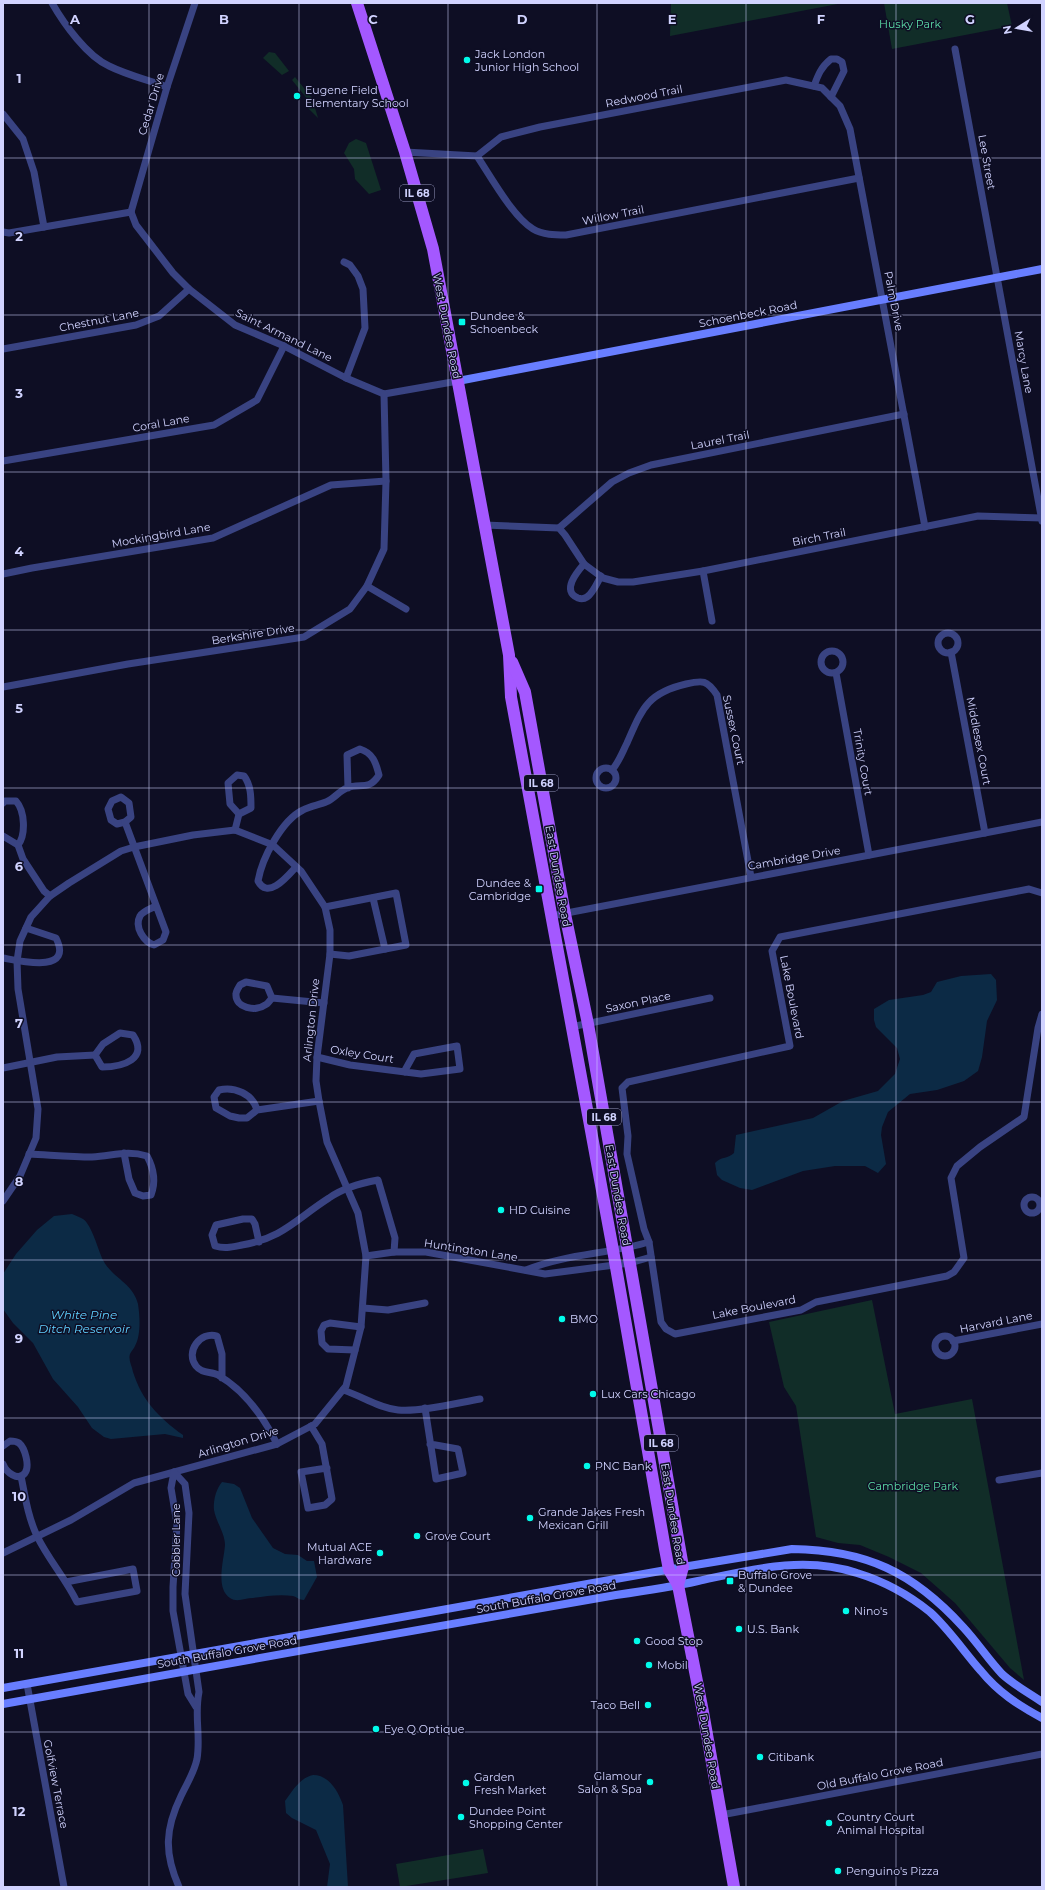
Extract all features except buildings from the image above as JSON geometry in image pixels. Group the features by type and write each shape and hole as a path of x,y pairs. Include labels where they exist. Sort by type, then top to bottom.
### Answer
{"main road":[{"name":"West Dundee Road","path":"357,3 405,152 432,249 509,655"},
{"name":"Schoenbeck Road","path":"458,381 1042,269"},
{"name":"East Dundee Road","path":"509,655 525,692 565,914 588,1024 682,1567 678,1585"},
{"name":"East Dundee Road","path":"509,655 511,697 613,1250 669,1570 678,1585"},
{"name":"South Buffalo Grove Road","path":"3,1704 182,1663 459,1608 682,1567 792,1549 820,1550 850,1554 888,1567 915,1583 947,1610 1003,1675 1042,1702"},
{"name":"South Buffalo Grove Road","path":"3,1688 182,1663 678,1585 787,1564 847,1570 872,1578 905,1595 932,1614 983,1674 1002,1693 1019,1706 1042,1718"},
{"name":"West Dundee Road","path":"678,1585 734,1887"}],"street":[{"path":"52,3 59,16 80,43 108,66 167,87"},
{"name":"Cedar Drive","path":"131,212 167,87 195,3"},
{"name":"Lee Street","path":"955,49 997,278"},
{"path":"814,86 820,69 826,63 831,59 837,59 842,62 844,71 831,97"},
{"name":"Redwood Trail","path":"477,156 501,137 540,127 786,80 822,88"},
{"name":"Palm Drive","path":"822,88 840,106 850,129 925,527"},
{"path":"3,114 23,139 34,172 44,227"},
{"path":"405,152 477,156"},
{"name":"Willow Trail","path":"477,156 520,219 534,230 551,235 566,235 859,178"},
{"path":"3,232 9,233 131,212"},
{"name":"Saint Armand Lane","path":"131,212 136,225 173,273 189,289 234,325 284,346 346,378 384,394"},
{"path":"344,262 350,265 354,270 363,290 365,328 346,378"},
{"name":"Marcy Lane","path":"997,278 1042,520"},
{"name":"Chestnut Lane","path":"3,349 136,325 159,316 189,289"},
{"name":"Coral Lane","path":"3,461 214,425 257,400 284,346"},
{"path":"384,394 458,381"},
{"name":"Berkshire Drive","path":"3,687 128,664 304,637 350,609 367,586 384,548 386,481 384,394"},
{"name":"Laurel Trail","path":"559,528 612,482 629,473 651,465 904,414"},
{"name":"Mockingbird Lane","path":"3,574 213,538 331,485 386,481"},
{"name":"Birch Trail","path":"559,528 584,564 601,576 618,582 633,582 703,571 978,516 1042,520"},
{"path":"484,526 559,528"},
{"path":"584,564 572,579 570,588 573,594 578,598 584,599 588,597 601,576"},
{"path":"703,571 712,622"},
{"path":"367,586 406,609"},
{"name":"Middlesex Court","path":"951,652 986,833"},
{"name":"Trinity Court","path":"836,673 869,855"},
{"name":"Sussex Court","path":"612,770 618,764 636,720 653,697 669,688 691,683 704,682 711,685 717,695 751,877"},
{"path":"296,867 275,887 265,889 258,881 260,866 287,821 302,810 328,801 348,788 374,783 379,775 376,762 368,752 360,749 347,755 348,788"},
{"path":"235,830 239,814 250,808 251,798 249,781 244,776 237,775 228,782 230,804 239,814"},
{"path":"3,803 5,801 16,801 21,806 23,831 21,842 18,846"},
{"path":"125,822 166,932 163,940 154,945 147,943 141,934 138,923 143,912 156,906"},
{"name":"Cambridge Drive","path":"551,916 1042,822"},
{"name":"Arlington Drive","path":"3,1202 20,1176 36,1138 38,1109 18,989 17,961 20,940 31,917 50,896 121,851 134,847 193,835 235,830 273,845 301,871 325,907 330,930 330,954 317,1057 316,1081 327,1142 358,1213 366,1256 361,1327 346,1386 315,1424 277,1444 134,1483 71,1520 3,1553"},
{"path":"3,836 18,846 23,859 44,891 50,896"},
{"name":"Lake Boulevard","path":"1042,893 1029,889 780,937 772,951 790,1046 628,1082 622,1088 628,1136 627,1154 644,1229 649,1242 661,1322 666,1330 675,1334 801,1310 816,1302 947,1276 954,1272 964,1258 951,1178 957,1166 980,1147 1024,1117 1038,1028 1042,1014"},
{"path":"325,907 396,893 406,945 349,956 330,954"},
{"path":"373,898 385,949"},
{"path":"3,958 46,964 55,959 59,954 61,948 56,938 26,928"},
{"path":"246,982 255,983 267,986 272,998 265,1006 255,1009 246,1008 238,1002 236,994 240,985 246,982"},
{"path":"272,998 324,1003"},
{"name":"Saxon Place","path":"571,1027 710,998"},
{"path":"120,1033 133,1035 138,1044 138,1052 133,1060 113,1067 102,1067 95,1055 103,1044 120,1033"},
{"name":"Oxley Court","path":"317,1057 350,1065 404,1072 421,1074 460,1068 457,1046 414,1054 404,1072"},
{"path":"3,1068 30,1064 57,1057 95,1055"},
{"path":"257,1110 245,1094 236,1090 219,1090 214,1097 216,1108 230,1116 239,1118 247,1118 257,1110 319,1101"},
{"path":"29,1154 93,1157 124,1153 134,1152 147,1156 152,1165 155,1185 151,1195 143,1196 135,1193 129,1179 124,1153"},
{"path":"259,1242 252,1220 243,1219 216,1225 212,1235 215,1246 223,1248 259,1242 284,1231 330,1197 348,1189 378,1180 395,1238 394,1252"},
{"path":"627,1248 649,1242"},
{"name":"Huntington Lane","path":"526,1270 543,1263 627,1248"},
{"name":"Huntington Lane","path":"366,1256 394,1252 426,1252 545,1274 630,1262"},
{"path":"630,1262 651,1257"},
{"path":"363,1308 388,1310 425,1303"},
{"path":"355,1350 328,1349 322,1343 321,1331 324,1325 330,1323 361,1327"},
{"name":"Harvard Lane","path":"953,1341 1042,1324"},
{"path":"222,1378 222,1354 217,1336 211,1334 200,1338 193,1350 193,1362 197,1368 204,1372 216,1374 222,1378 235,1386 267,1424 277,1444"},
{"path":"343,1390 378,1405 398,1410 425,1408 480,1399"},
{"path":"425,1408 430,1444 436,1479 463,1472 458,1449 430,1444"},
{"path":"311,1426 322,1444 327,1468 332,1499 325,1505 308,1508 301,1472 327,1468"},
{"path":"3,1446 10,1441 17,1442 22,1446 26,1469 21,1476 14,1476 8,1473 3,1464"},
{"name":"Cobbler Lane","path":"174,1472 185,1484 189,1513 186,1594 199,1692 196,1707"},
{"name":"Cobbler Lane","path":"174,1472 171,1488 177,1524 172,1598 188,1694 196,1707"},
{"path":"999,1480 1042,1473"},
{"path":"21,1476 30,1518 37,1536 77,1602 137,1591 133,1569 66,1582"},
{"name":"Golfview Terrace","path":"27,1684 64,1887"},
{"path":"179,1887 172,1870 167,1850 168,1836 172,1816 195,1767 199,1746 196,1707"},
{"name":"Old Buffalo Grove Road","path":"721,1815 1042,1754"}],"green space":[{"path":"671,3 843,3 670,36"},
{"name":"Husky Park","path":"884,3 1007,3 1012,26 892,49"},
{"path":"269,52 275,53 289,71 282,75 263,58"},
{"path":"295,77 312,98 318,118 308,108 309,101 292,80"},
{"path":"356,139 366,143 381,190 369,194 355,179 354,169 344,153 349,143"},
{"name":"Cambridge Park","path":"872,1300 895,1414 972,1399 1024,1680 1010,1668 955,1603 921,1573 860,1545 838,1543 816,1537 796,1406 784,1387 769,1322"},
{"path":"483,1849 488,1873 400,1887 396,1864"}],"water":[{"path":"991,974 996,980 997,1000 987,1021 982,1057 978,1071 964,1081 937,1090 910,1094 888,1112 882,1127 881,1135 886,1164 878,1173 865,1166 835,1166 803,1171 752,1190 740,1188 722,1180 717,1175 715,1163 720,1159 734,1153 736,1135 813,1118 843,1101 878,1091 895,1074 900,1059 897,1048 876,1027 874,1020 874,1009 889,1000 923,995 931,992 937,982 961,976"},
{"name":"White Pine Ditch Reservoir","path":"72,1214 82,1218 86,1222 92,1232 103,1260 112,1272 132,1291 135,1297 138,1304 140,1326 137,1342 130,1353 130,1361 133,1372 141,1391 152,1407 166,1422 183,1435 183,1438 165,1434 111,1439 104,1437 92,1428 78,1407 53,1379 33,1343 13,1323 3,1309 3,1274 16,1254 37,1230 54,1216"},
{"path":"222,1482 234,1484 240,1488 252,1518 273,1548 285,1554 298,1555 307,1561 314,1561 317,1577 304,1600 293,1596 283,1595 235,1600 230,1598 225,1593 222,1581 222,1566 225,1541 214,1510 217,1492"},
{"path":"313,1775 324,1778 336,1789 343,1805 348,1887 327,1887 330,1864 316,1830 292,1818 286,1813 285,1801 304,1779"}],"place":[{"name":"Jack London Junior High School","path":"467,60"},
{"name":"Eugene Field Elementary School","path":"297,96"},
{"name":"Dundee & Schoenbeck","path":"462,322"},
{"name":"Dundee & Cambridge","path":"539,889"},
{"name":"HD Cuisine","path":"501,1210"},
{"name":"BMO","path":"562,1319"},
{"name":"Lux Cars Chicago","path":"593,1394"},
{"name":"PNC Bank","path":"587,1466"},
{"name":"Grande Jakes Fresh Mexican Grill","path":"530,1518"},
{"name":"Grove Court","path":"417,1536"},
{"name":"Mutual ACE Hardware","path":"380,1553"},
{"name":"Buffalo Grove & Dundee","path":"730,1581"},
{"name":"Nino's","path":"846,1611"},
{"name":"U.S. Bank","path":"739,1629"},
{"name":"Good Stop","path":"637,1641"},
{"name":"Mobil","path":"649,1665"},
{"name":"Taco Bell","path":"648,1705"},
{"name":"Eye Q Optique","path":"376,1729"},
{"name":"Citibank","path":"760,1757"},
{"name":"Glamour Salon & Spa","path":"650,1782"},
{"name":"Garden Fresh Market","path":"466,1783"},
{"name":"Dundee Point Shopping Center","path":"461,1817"},
{"name":"Country Court Animal Hospital","path":"829,1823"},
{"name":"Penguino's Pizza","path":"838,1871"}]}
